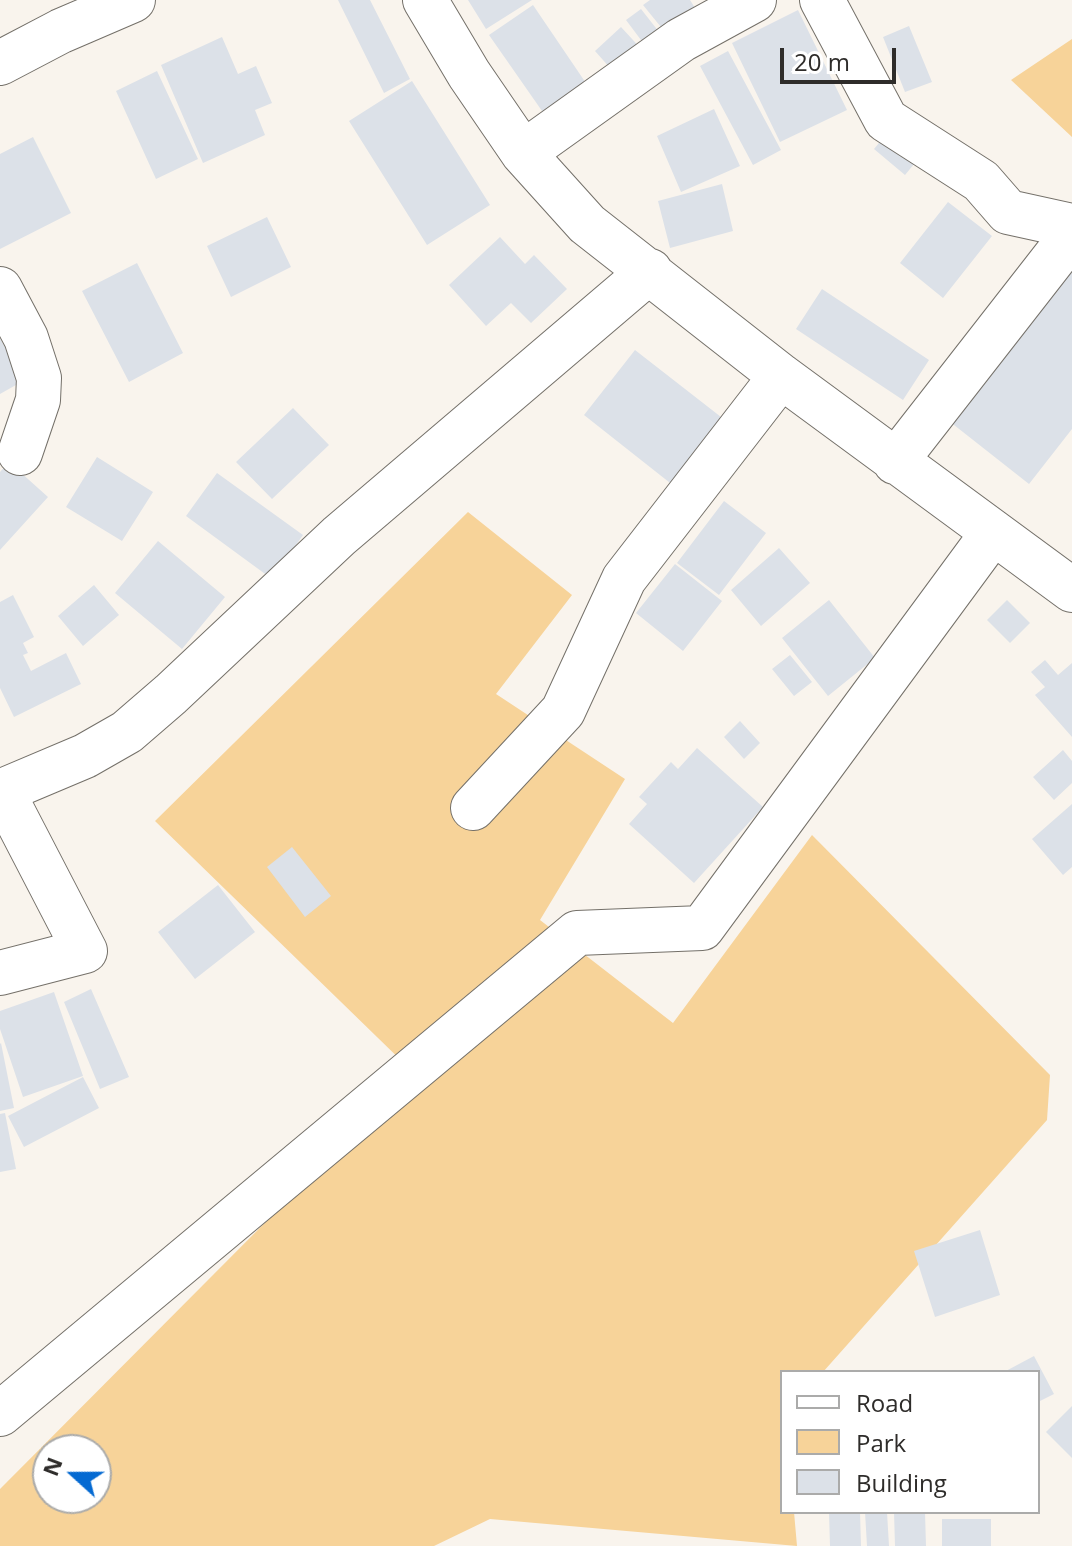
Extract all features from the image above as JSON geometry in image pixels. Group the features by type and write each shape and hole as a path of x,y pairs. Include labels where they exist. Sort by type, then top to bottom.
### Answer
{"street":[{"path":"0,63 61,31 133,0"},
{"path":"425,0 469,74 523,153 587,224 781,376 1072,590"},
{"path":"523,153 681,40 754,0"},
{"path":"822,0 886,120 981,181 1008,212 1072,226"},
{"path":"895,462 1072,235"},
{"path":"0,973 85,951 2,791 85,756 127,732 339,536 650,271"},
{"path":"0,289 26,338 39,378 38,400 20,453"},
{"path":"473,808 563,711 624,579 781,376"},
{"path":"0,1414 577,933 702,928 992,534"}],"green space":[{"path":"1072,39 1072,137 1011,80"},
{"path":"468,512 572,595 496,694 625,779 540,920 673,1023 812,835 1050,1075 1047,1120 825,1370 780,1370 780,1514 794,1514 797,1546 490,1519 434,1546 0,1546 0,1489 32,1457 32,1514 112,1514 112,1434 55,1434 414,1073 155,821"}],"building":[{"path":"338,0 370,0 410,79 384,93"},
{"path":"468,0 532,0 486,29"},
{"path":"650,0 690,0 695,8 665,32 643,5"},
{"path":"533,5 592,92 549,121 489,35"},
{"path":"641,9 663,37 647,48 626,20"},
{"path":"798,10 847,110 780,142 732,43"},
{"path":"909,26 932,82 905,92 883,37"},
{"path":"621,27 645,53 619,78 595,51"},
{"path":"222,37 238,74 256,66 272,103 255,110 265,135 203,163 161,65"},
{"path":"728,51 781,150 753,165 700,66"},
{"path":"157,71 198,159 156,179 116,91"},
{"path":"412,81 490,205 427,245 349,121"},
{"path":"714,109 740,166 681,192 657,136"},
{"path":"888,132 919,158 905,175 874,149"},
{"path":"33,137 71,213 0,249 0,154"},
{"path":"722,184 733,231 670,248 658,201"},
{"path":"948,202 992,236 943,298 900,263"},
{"path":"267,217 291,267 231,297 207,246"},
{"path":"500,237 525,264 534,255 567,289 531,323 511,303 486,326 449,285"},
{"path":"137,263 183,353 129,382 82,291"},
{"path":"1072,265 1072,429 1029,484 935,410"},
{"path":"822,289 929,360 903,400 796,329"},
{"path":"0,338 23,381 0,394"},
{"path":"635,350 730,424 679,490 584,415"},
{"path":"293,408 329,445 272,499 236,462"},
{"path":"97,457 153,492 122,541 66,507"},
{"path":"9,462 48,497 0,550 0,472"},
{"path":"217,473 303,535 272,579 186,516"},
{"path":"724,501 766,533 719,595 677,563"},
{"path":"158,541 225,597 182,649 115,593"},
{"path":"779,548 810,583 761,626 731,590"},
{"path":"675,564 722,601 683,651 636,613"},
{"path":"94,585 119,615 83,646 58,616"},
{"path":"13,595 34,637 23,643 28,653 23,655 31,671 66,653 81,684 14,717 0,688 0,602"},
{"path":"829,600 875,658 828,696 782,638"},
{"path":"1007,600 1030,623 1010,643 987,620"},
{"path":"790,655 812,682 794,696 772,669"},
{"path":"1045,660 1058,675 1072,663 1072,737 1035,695 1045,687 1031,672"},
{"path":"740,721 760,743 744,759 724,737"},
{"path":"697,748 763,807 694,883 629,824 647,804 639,797 671,762 678,769"},
{"path":"1063,750 1072,761 1072,783 1054,800 1033,777"},
{"path":"1072,804 1072,867 1063,875 1032,839"},
{"path":"292,847 331,896 305,917 267,867"},
{"path":"218,885 255,932 195,979 158,932"},
{"path":"91,989 129,1077 100,1089 64,1002"},
{"path":"54,992 83,1076 23,1097 0,1029 0,1011"},
{"path":"0,1044 14,1108 0,1111"},
{"path":"83,1077 99,1108 24,1147 8,1116"},
{"path":"5,1113 16,1169 0,1172 0,1114"},
{"path":"980,1230 1000,1295 935,1317 914,1251"},
{"path":"1034,1356 1054,1394 1040,1401 1040,1370 1008,1370"},
{"path":"1072,1406 1072,1458 1046,1432"},
{"path":"829,1514 860,1514 861,1546 830,1546"},
{"path":"865,1514 887,1514 889,1546 867,1546"},
{"path":"894,1514 925,1514 926,1546 895,1546"},
{"path":"942,1519 991,1519 991,1546 942,1546"}]}
